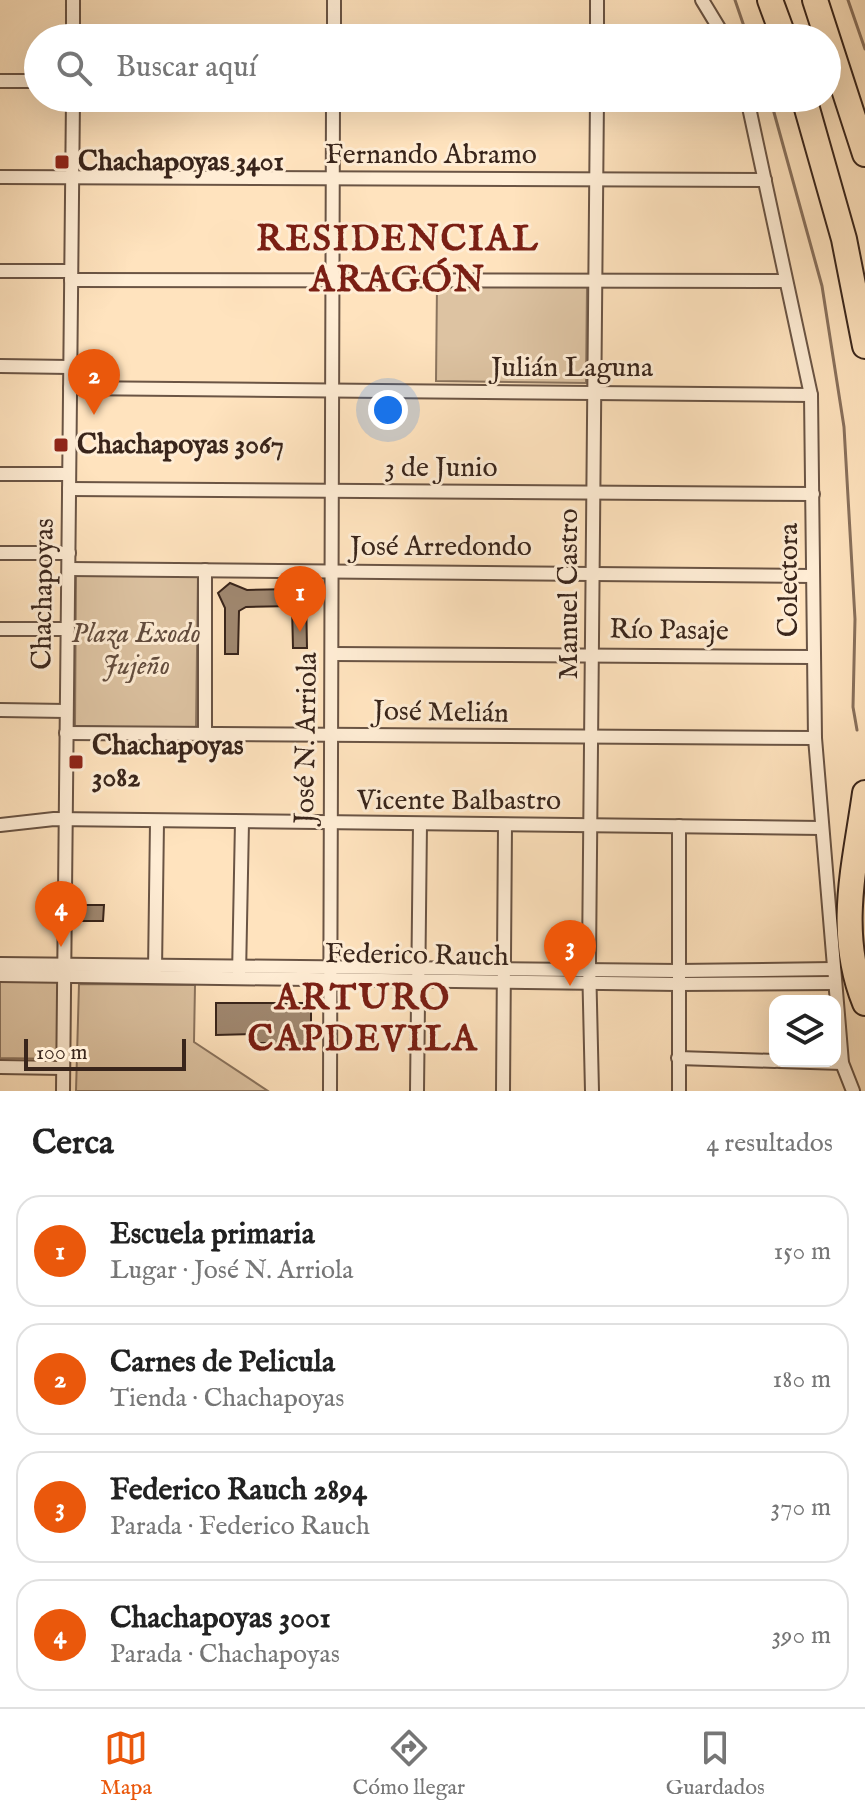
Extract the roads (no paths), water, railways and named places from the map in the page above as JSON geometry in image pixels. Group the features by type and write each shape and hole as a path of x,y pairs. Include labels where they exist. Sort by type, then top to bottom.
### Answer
{"highway":[{"path":"770,0 779,24"},
{"path":"815,0 823,24"},
{"path":"841,80 865,154"},
{"path":"808,112 844,239 865,346"},
{"path":"865,793 847,917 853,964 865,1003"}],"street":[{"path":"73,0 73,24"},
{"path":"334,0 334,24"},
{"path":"597,0 597,24"},
{"path":"702,0 717,24"},
{"path":"0,81 24,81"},
{"name":"Chachapoyas","path":"63,1091 73,112"},
{"name":"José N. Arriola","path":"330,1091 333,112"},
{"name":"Manuel Castro","path":"592,1091 597,112"},
{"name":"Colectora","path":"750,112 811,395 815,738 842,1066 841,1091"},
{"name":"Fernando Abramo","path":"0,177 765,180"},
{"path":"0,271 333,280 785,281"},
{"path":"0,366 70,367"},
{"name":"Julián Laguna","path":"70,388 811,395"},
{"path":"0,474 69,474"},
{"name":"3 de Junio","path":"69,489 813,494"},
{"path":"0,553 69,553"},
{"name":"José Arredondo","path":"69,569 812,576"},
{"path":"205,570 205,733"},
{"path":"0,629 68,629"},
{"name":"Río Pasaje","path":"332,654 813,657"},
{"path":"0,710 66,711"},
{"name":"José Melián","path":"66,733 592,739 815,738"},
{"name":"Vicente Balbastro","path":"0,825 67,819 821,828"},
{"path":"155,972 157,822"},
{"path":"240,973 242,822"},
{"path":"417,1091 420,824"},
{"path":"503,1091 505,825"},
{"path":"679,826 679,1091"},
{"name":"Federico Rauch","path":"0,964 64,970 591,976 834,983"},
{"name":"Federico Rauch","path":"678,978 833,969"},
{"name":"Federico Rauch","path":"0,975 64,970"},
{"path":"678,1058 769,1061"},
{"name":"Colectora","path":"842,1066 853,1091"},
{"path":"0,1067 63,1068"}],"waterway":[{"path":"735,0 743,24"},
{"path":"848,0 865,49"},
{"path":"774,112 822,286 844,427 855,619 853,707 857,730"}],"place":[{"name":"Chachapoyas 3401","path":"62,162"},
{"name":"Carnes de Pelicula","path":"94,415"},
{"name":"Chachapoyas 3067","path":"61,445"},
{"name":"Escuela primaria","path":"300,632"},
{"name":"Chachapoyas 3082","path":"76,762"},
{"name":"Chachapoyas 3001","path":"61,947"},
{"name":"Federico Rauch 2894","path":"570,986"}],"district":[{"name":"RESIDENCIAL ARAGÓN","path":"398,260"},
{"name":"ARTURO CAPDEVILA","path":"363,1020"}],"park label":[{"name":"Plaza Exodo Jujeño","path":"136,650"}]}
